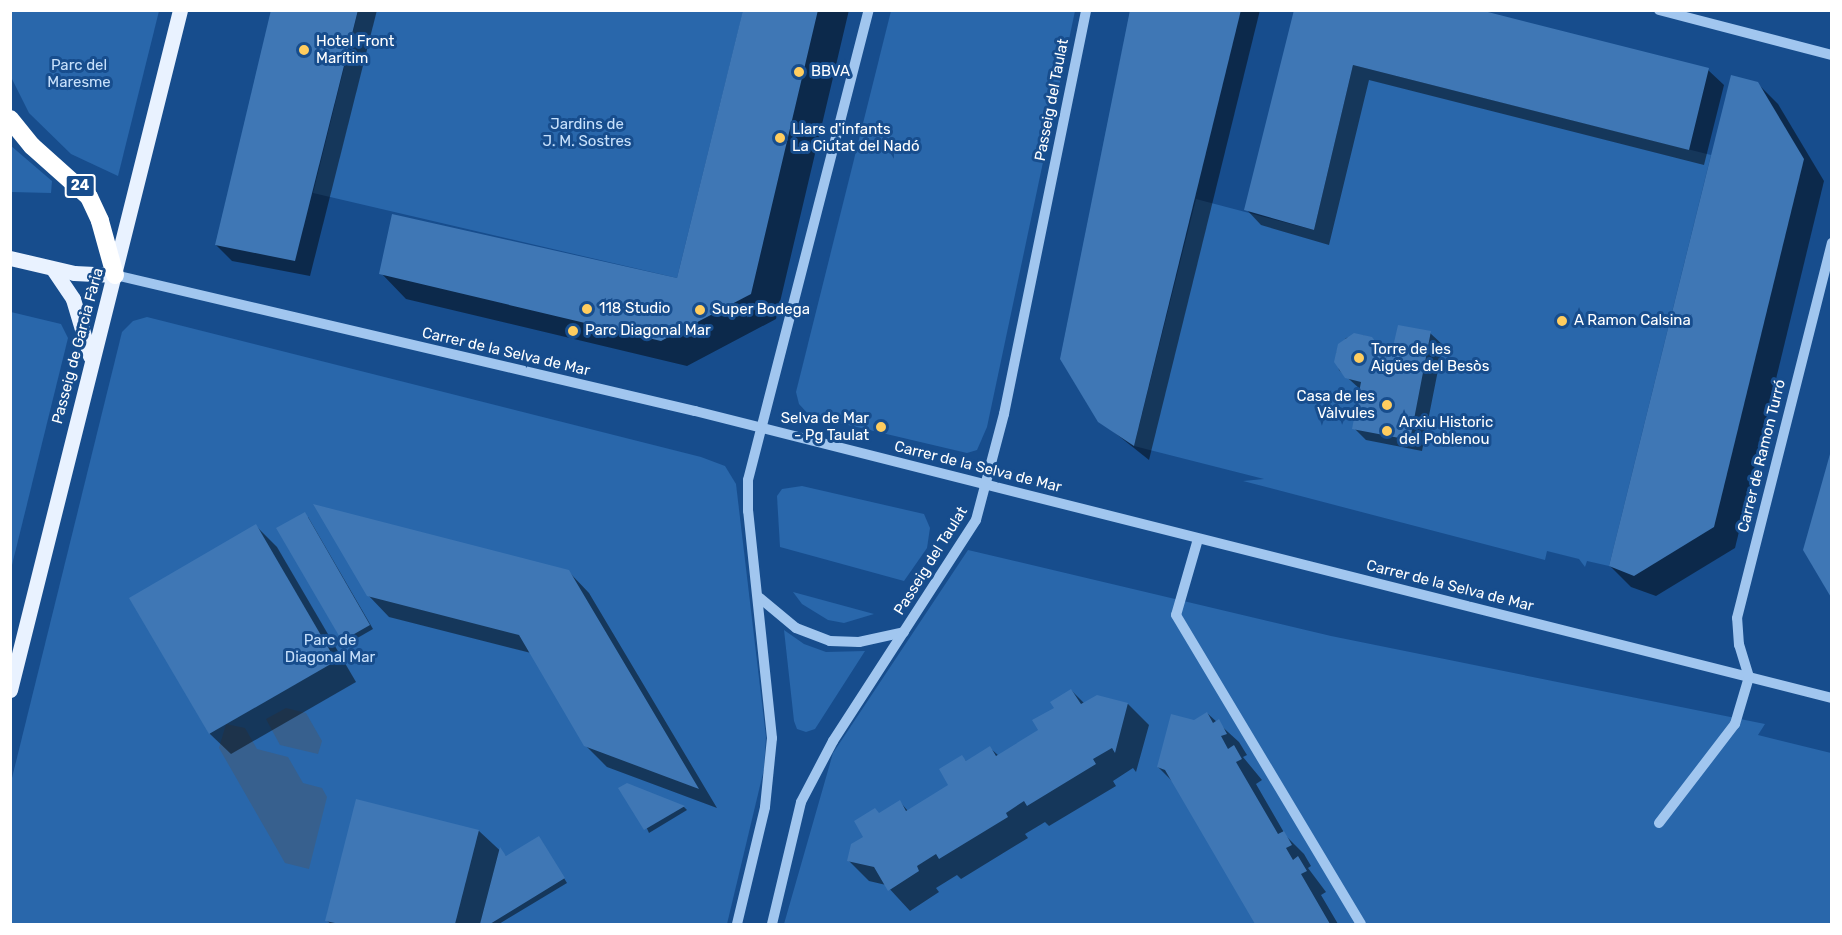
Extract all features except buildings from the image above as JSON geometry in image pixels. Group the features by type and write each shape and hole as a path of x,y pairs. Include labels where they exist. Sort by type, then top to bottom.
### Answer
{"highway":[{"name":"24","path":"10,119 32,146 89,197 100,221 115,275"}],"main road":[{"name":"Passeig de Garcia Fària","path":"10,690 90,358 115,275 180,10"},
{"path":"10,258 53,269 115,275"},
{"path":"53,269 73,299 90,358"}],"street":[{"path":"737,924 765,807 772,738 748,501 748,480 869,10"},
{"name":"Passeig del Taulat","path":"772,924 801,802 833,741 976,520 988,485 1086,10"},
{"path":"1659,10 1832,55"},
{"name":"Carrer de Ramon Turró","path":"1749,677 1739,645 1737,618 1832,243"},
{"name":"Carrer de la Selva de Mar","path":"115,275 760,427 1832,698"},
{"path":"1198,538 1176,615 1361,924"},
{"path":"759,598 796,628 830,641 859,642 904,632"},
{"path":"1659,823 1735,724 1749,677"}],"green space":[{"name":"Parc del Maresme","path":"10,11 159,11 118,176 71,154 29,113 11,77"},
{"name":"Jardins de J. M. Sostres","path":"358,11 743,11 677,278 313,193"},
{"path":"891,11 1075,11 987,427 977,450 967,453 810,416 799,404 796,392"},
{"path":"1353,65 1711,155 1609,566 1587,561 1585,567 1579,559 1547,551 1545,560 1243,481 1264,479 1134,446 1196,199 1314,230"},
{"path":"10,145 52,181 51,193 11,192"},
{"path":"11,312 61,324 68,338 11,569"},
{"name":"Parc de Diagonal Mar","path":"147,317 701,457 725,466 736,484 766,737 764,769 727,924 11,924 11,782 122,332 133,321"},
{"path":"802,486 924,514 930,528 927,548 904,581 780,547 777,496 782,489"},
{"path":"968,550 1331,636 1765,724 1758,735 1831,753 1831,924 784,924 833,753"},
{"path":"793,592 874,614 844,623 828,620 802,604"},
{"path":"784,630 804,644 826,652 865,651 815,729 806,732 797,729 794,721"}],"shaded area":[{"path":"286,708 306,713 322,741 318,754 280,745 266,719"},
{"path":"226,724 245,728 257,749 288,757 303,783 322,788 327,797 309,869 285,863 219,748"}],"place":[{"name":"Hotel Front Marítim","path":"304,50"},
{"name":"BBVA","path":"799,72"},
{"name":"Llars d'infants La Ciutat del Nadó","path":"780,138"},
{"name":"118 Studio","path":"587,309"},
{"name":"Super Bodega","path":"700,310"},
{"name":"A Ramon Calsina","path":"1562,321"},
{"name":"Parc Diagonal Mar","path":"573,331"},
{"name":"Torre de les Aigües del Besòs","path":"1359,358"},
{"name":"Casa de les Vàlvules","path":"1387,405"},
{"name":"Selva de Mar - Pg Taulat","path":"881,427"},
{"name":"Arxiu Historic del Poblenou","path":"1387,431"}]}
